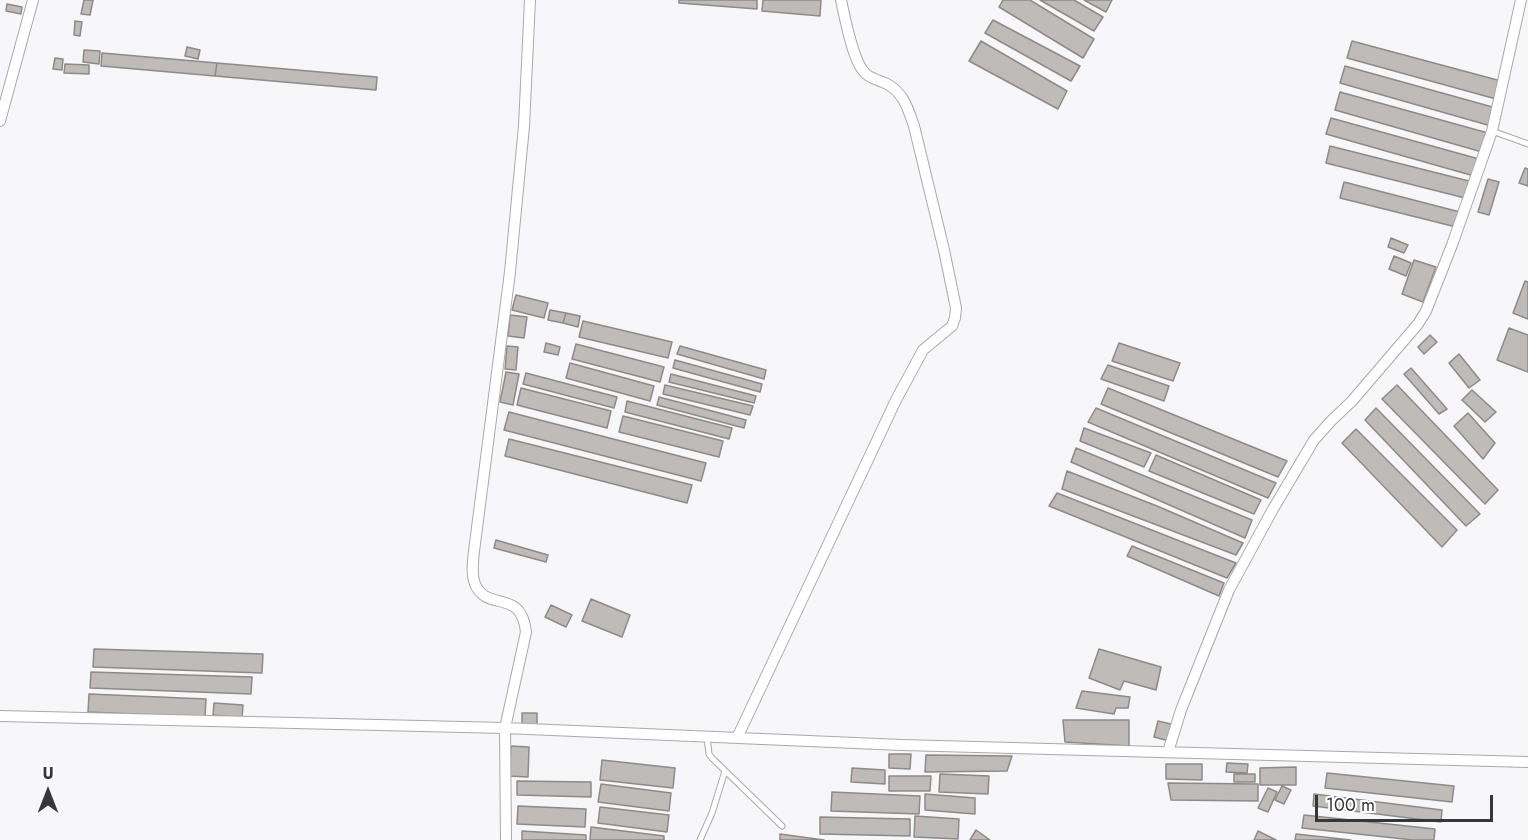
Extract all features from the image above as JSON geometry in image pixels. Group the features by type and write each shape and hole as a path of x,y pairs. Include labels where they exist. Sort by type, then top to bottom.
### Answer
{"street":[{"path":"0,121 5,85 33,0"},
{"path":"506,840 505,728 526,632 525,622 516,607 486,598 481,594 475,584 473,561 510,272 524,126 530,0"},
{"path":"736,738 896,400 923,350 952,326 955,318 956,308 944,250 914,126 903,96 896,89 871,77 862,69 855,54 841,0"},
{"path":"1168,752 1181,710 1229,590 1273,509 1314,440 1352,401 1418,324 1426,311 1492,131 1521,0"},
{"path":"0,716 505,728 902,745 1528,762"}],"lane":[{"path":"1492,131 1528,144"},
{"path":"707,736 710,754 782,826"},
{"path":"700,840 712,813 725,771"}],"building":[{"path":"84,0 93,0 90,15 81,14"},
{"path":"679,0 757,0 757,9 679,3"},
{"path":"763,0 821,0 820,16 762,11"},
{"path":"1003,0 1030,0 1094,39 1083,58 999,7"},
{"path":"1040,0 1074,0 1103,17 1094,31"},
{"path":"1084,0 1112,0 1106,12"},
{"path":"7,4 22,7 21,14 6,11"},
{"path":"993,20 1080,66 1071,81 985,33"},
{"path":"75,21 82,22 80,36 74,35"},
{"path":"981,41 1067,91 1058,109 969,61"},
{"path":"1352,41 1501,81 1496,99 1347,58"},
{"path":"187,47 200,50 198,59 185,56"},
{"path":"84,50 100,51 99,64 83,62"},
{"path":"102,53 217,63 215,76 101,66"},
{"path":"55,58 63,59 62,70 53,69"},
{"path":"217,63 377,77 376,90 215,76"},
{"path":"65,64 89,65 89,74 64,73"},
{"path":"1345,66 1496,108 1491,126 1340,83"},
{"path":"1340,92 1488,133 1482,152 1335,110"},
{"path":"1331,118 1479,159 1474,176 1326,134"},
{"path":"1330,146 1469,181 1465,198 1326,163"},
{"path":"1525,168 1528,169 1528,186 1519,183"},
{"path":"1488,179 1499,182 1489,215 1478,212"},
{"path":"1344,182 1460,212 1456,227 1340,198"},
{"path":"1391,238 1408,245 1404,253 1388,247"},
{"path":"1394,256 1411,263 1406,276 1389,269"},
{"path":"1414,260 1436,267 1423,302 1402,294"},
{"path":"1525,281 1528,282 1528,319 1513,313"},
{"path":"516,295 548,303 544,318 512,310"},
{"path":"550,310 566,313 563,323 548,320"},
{"path":"566,313 580,316 578,327 563,323"},
{"path":"510,315 527,317 524,338 508,336"},
{"path":"583,321 672,342 668,358 579,337"},
{"path":"1509,328 1528,335 1528,372 1497,360"},
{"path":"1430,335 1437,342 1424,354 1418,347"},
{"path":"546,343 560,347 558,355 544,352"},
{"path":"1119,343 1180,363 1173,381 1112,361"},
{"path":"576,344 664,367 660,382 572,359"},
{"path":"507,346 518,347 516,370 505,369"},
{"path":"680,346 766,370 764,379 677,354"},
{"path":"1459,354 1480,380 1469,388 1449,363"},
{"path":"675,360 762,384 760,392 673,368"},
{"path":"570,363 654,386 650,401 566,378"},
{"path":"1108,365 1169,386 1164,401 1101,379"},
{"path":"1411,368 1447,409 1439,414 1404,374"},
{"path":"506,372 519,374 513,405 500,402"},
{"path":"526,373 617,397 614,408 523,384"},
{"path":"671,374 756,396 754,403 669,382"},
{"path":"665,385 753,406 750,415 663,394"},
{"path":"1397,385 1498,490 1485,504 1382,399"},
{"path":"521,388 611,411 607,428 517,405"},
{"path":"1108,388 1287,461 1278,477 1101,404"},
{"path":"1472,390 1496,412 1485,422 1462,400"},
{"path":"659,397 746,420 744,428 657,405"},
{"path":"627,401 732,428 729,439 625,412"},
{"path":"1096,408 1276,483 1268,498 1088,422"},
{"path":"1376,408 1480,514 1466,526 1365,420"},
{"path":"509,412 706,463 701,481 504,430"},
{"path":"1468,413 1495,443 1483,459 1454,426"},
{"path":"623,416 723,441 719,457 619,432"},
{"path":"1084,428 1151,453 1144,467 1080,441"},
{"path":"1356,429 1457,530 1442,547 1342,443"},
{"path":"509,439 692,485 687,503 505,456"},
{"path":"1076,448 1252,520 1245,538 1071,462"},
{"path":"1156,455 1261,500 1254,514 1149,471"},
{"path":"1067,471 1243,543 1236,555 1062,489"},
{"path":"1057,493 1236,563 1227,578 1049,506"},
{"path":"496,540 548,555 546,562 494,548"},
{"path":"1132,546 1224,583 1219,596 1127,556"},
{"path":"591,599 630,615 622,637 582,621"},
{"path":"551,605 572,615 566,627 545,617"},
{"path":"94,649 263,654 262,673 93,667"},
{"path":"1099,649 1161,667 1156,690 1124,681 1120,690 1089,678"},
{"path":"91,672 252,677 251,694 90,688"},
{"path":"1082,691 1130,697 1128,708 1116,708 1114,714 1076,708"},
{"path":"89,694 206,699 205,717 88,712"},
{"path":"214,703 243,705 242,718 213,715"},
{"path":"522,713 537,713 537,726 522,726"},
{"path":"1063,720 1129,720 1129,746 1065,742"},
{"path":"1158,721 1175,725 1169,741 1154,737"},
{"path":"511,746 529,747 528,777 509,776"},
{"path":"889,754 911,754 910,769 889,768"},
{"path":"926,755 1012,756 1007,771 925,772"},
{"path":"602,760 675,768 673,788 600,780"},
{"path":"1227,763 1248,764 1247,773 1226,772"},
{"path":"1166,764 1202,764 1202,780 1166,779"},
{"path":"1296,767 1296,785 1260,785 1260,768"},
{"path":"852,768 885,770 885,784 851,782"},
{"path":"1327,773 1454,786 1452,802 1325,788"},
{"path":"940,774 989,776 988,794 939,792"},
{"path":"1234,774 1255,774 1255,782 1234,782"},
{"path":"889,776 931,776 930,791 889,791"},
{"path":"517,781 591,782 591,797 517,795"},
{"path":"1168,783 1258,784 1258,801 1171,800"},
{"path":"601,784 671,793 669,811 598,802"},
{"path":"1282,786 1291,790 1284,804 1275,800"},
{"path":"1268,788 1277,792 1268,812 1258,808"},
{"path":"832,792 920,796 919,814 831,811"},
{"path":"925,794 975,798 975,814 925,810"},
{"path":"1314,794 1442,810 1441,822 1313,806"},
{"path":"518,806 586,809 585,827 517,824"},
{"path":"600,807 669,815 667,832 598,823"},
{"path":"1304,815 1435,829 1434,840 1413,840 1302,828"},
{"path":"915,816 959,819 958,839 914,837"},
{"path":"820,817 910,819 910,836 820,834"},
{"path":"591,827 664,836 664,840 590,840"},
{"path":"976,830 990,840 970,840"},
{"path":"522,831 586,835 586,840 522,840"},
{"path":"1258,831 1276,840 1254,840"},
{"path":"780,834 824,840 780,840"},
{"path":"1296,834 1351,840 1295,840"}]}
